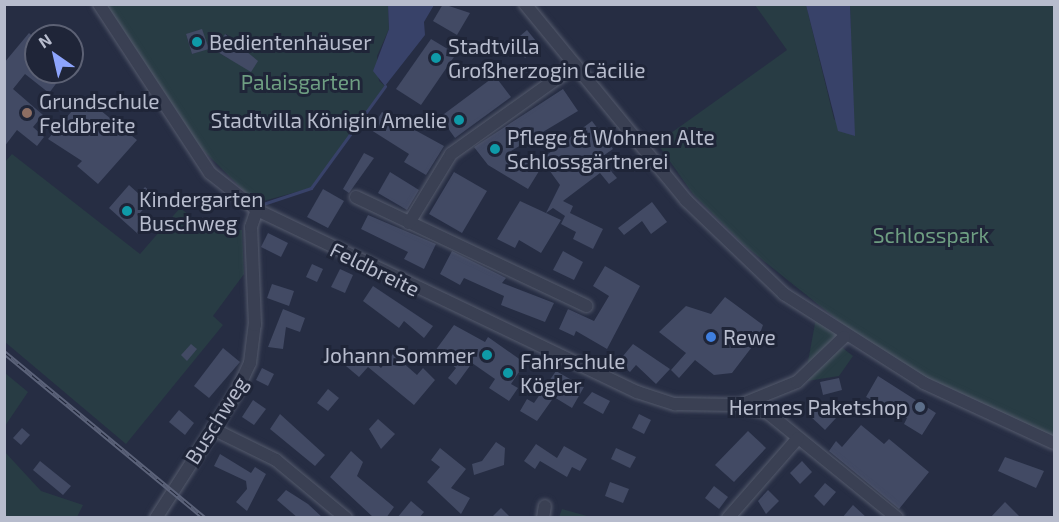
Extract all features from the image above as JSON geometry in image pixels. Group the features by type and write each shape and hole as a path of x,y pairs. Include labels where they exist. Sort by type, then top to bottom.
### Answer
{"street":[{"name":"Feldbreite","path":"99,4 204,166 257,210 637,392 675,404 739,405 768,414 897,518"},
{"path":"525,4 725,241 844,337 924,383 1054,443"},
{"path":"409,223 451,154 576,65"},
{"path":"356,197 587,306"},
{"name":"Buschweg","path":"156,518 244,380 254,347 251,226 257,210"},
{"name":"Feldbreite","path":"739,405 797,382 844,337"},
{"path":"213,429 276,460 346,518"},
{"path":"728,518 798,438"},
{"path":"875,518 882,506"}],"green space":[{"name":"Palaisgarten","path":"106,5 388,5 389,29 377,56 379,81 385,86 311,188 256,203 192,139","holes":["186,34 208,49 192,54","226,34 240,43 229,59 216,51"]},
{"name":"Schlosspark","path":"755,5 806,5 834,119 854,136 850,5 1054,5 1054,437 926,379 870,346 744,245 693,194 657,143 787,50"},
{"path":"12,154 140,254 180,208 207,229 242,230 244,274 213,316 223,325 126,444 5,342 4,163"},
{"path":"816,318 844,337 807,367"},
{"path":"840,346 853,356 839,376 801,382"},
{"path":"5,373 28,392 5,426"},
{"path":"4,451 41,491 83,505 77,517 5,517"},
{"path":"562,509 587,516 589,517 559,517"}],"water":[{"path":"388,5 434,5 424,22 425,35 385,86 373,71 389,29"},
{"path":"806,5 850,5 855,136 838,131"}],"building":[{"path":"443,4 470,13 457,35 433,21"},
{"name":"Bedientenhäuser","path":"202,29 209,49 192,54 186,34"},
{"path":"527,30 540,46 525,58 513,42"},
{"path":"225,34 258,61 251,72 216,51"},
{"path":"24,39 24,75 13,89 43,115 33,127 44,137 37,146 17,130 4,147 4,63"},
{"path":"431,39 456,54 421,105 396,89"},
{"path":"495,76 511,97 455,138 440,117"},
{"path":"38,84 56,84 49,93"},
{"path":"563,89 578,111 511,151 532,166 592,121 613,149 600,158 617,178 609,184 600,173 563,201 573,206 570,213 603,229 593,249 573,239 576,232 561,224 565,216 553,208 546,213 560,185 544,163 528,189 488,165 474,147"},
{"path":"84,97 137,140 98,184 77,166 82,161 48,139"},
{"path":"382,112 444,146 426,175 404,162 409,154 371,130"},
{"path":"364,153 374,158 349,193 343,189"},
{"path":"390,172 419,190 407,210 378,193"},
{"path":"454,172 487,191 462,233 429,214"},
{"name":"Kindergarten Buschweg","path":"129,185 139,194 145,187 156,196 139,214 149,222 138,234 109,208"},
{"path":"323,189 344,201 328,228 307,217"},
{"path":"520,201 561,220 541,253 519,240 515,248 497,239"},
{"path":"652,202 667,222 651,234 642,221 624,235 618,228"},
{"path":"368,215 436,244 424,269 404,259 408,252 361,229"},
{"path":"268,233 288,243 281,257 261,247"},
{"path":"452,251 506,278 502,283 554,303 545,322 501,305 504,296 464,278 460,285 440,274"},
{"path":"563,251 583,262 574,280 553,270"},
{"path":"312,264 323,269 317,282 306,277"},
{"path":"605,266 640,286 607,349 576,331 574,336 559,329 568,309 594,321 609,296 593,286"},
{"path":"340,269 353,275 345,293 331,287"},
{"path":"272,284 294,291 289,306 267,298"},
{"path":"373,286 433,326 424,338 404,321 399,328 363,301"},
{"name":"Rewe","path":"725,297 763,325 758,339 732,373 714,375 695,360 679,378 671,370 686,353 659,332 686,306 711,314"},
{"path":"283,309 305,318 300,332 286,327 283,349 268,347"},
{"path":"454,325 485,342 488,337 525,363 511,384 518,388 509,401 489,388 495,379 472,363 456,385 448,378 456,368 435,351"},
{"path":"191,344 197,349 187,361 181,355"},
{"path":"633,344 670,369 656,384 636,365 630,372 618,362"},
{"path":"223,348 240,362 209,398 194,386"},
{"path":"359,350 381,368 393,354 417,375 423,368 435,380 414,405 368,367 359,377 346,366"},
{"path":"262,368 274,374 268,386 256,380"},
{"path":"556,371 584,387 572,408 554,397 537,421 520,411 527,399 534,403"},
{"path":"878,376 936,413 922,435 904,424 907,418 866,397"},
{"path":"839,378 842,390 823,395 820,382"},
{"path":"328,389 339,398 328,411 317,403"},
{"path":"592,392 610,401 603,414 583,403"},
{"path":"253,400 266,409 254,425 242,417"},
{"path":"820,404 836,418 825,430 809,415"},
{"path":"179,410 194,423 185,435 169,422"},
{"path":"280,414 325,455 315,466 270,429"},
{"path":"639,414 651,420 644,434 632,428"},
{"path":"378,419 395,434 381,449 369,429"},
{"path":"861,425 884,444 889,439 929,472 899,509 829,451 836,441 842,447"},
{"path":"22,428 30,435 21,445 13,438"},
{"path":"748,431 766,448 734,482 715,465"},
{"path":"496,442 505,448 504,465 474,475 472,464 482,461"},
{"path":"536,444 557,458 564,446 587,459 580,471 572,467 567,477 540,461 535,469 524,461"},
{"path":"440,448 466,469 451,488 470,498 461,514 427,482 440,467 431,460"},
{"path":"616,448 636,457 630,468 611,459"},
{"path":"351,451 363,462 357,476 394,507 386,518 374,518 330,477"},
{"path":"220,454 251,473 255,467 266,474 247,511 236,502 247,489 246,481 214,466"},
{"path":"1005,457 1044,471 1036,488 998,471"},
{"path":"40,461 71,486 63,495 33,470"},
{"path":"802,461 812,472 800,484 790,473"},
{"path":"610,482 629,489 623,503 605,496"},
{"path":"825,483 836,492 824,506 814,496"},
{"path":"714,486 728,497 719,509 705,498"},
{"path":"286,490 308,504 323,518 298,518 277,500"},
{"path":"768,490 779,501 766,514 758,501"},
{"path":"411,501 424,512 419,518 397,518"},
{"path":"1005,502 1021,518 990,518"},
{"path":"853,505 867,518 842,518"},
{"path":"501,508 511,518 491,518"}],"waterway":[{"path":"257,206 311,188 385,86"}],"railway":[{"path":"4,352 205,518"}],"place":[{"name":"Bedientenhäuser","path":"197,42"},
{"name":"Stadtvilla Großherzogin Cäcilie","path":"436,58"},
{"name":"Grundschule Feldbreite","path":"27,113"},
{"name":"Stadtvilla Königin Amelie","path":"459,120"},
{"name":"Pflege & Wohnen Alte Schlossgärtnerei","path":"495,149"},
{"name":"Kindergarten Buschweg","path":"127,211"},
{"name":"Rewe","path":"711,337"},
{"name":"Johann Sommer","path":"487,355"},
{"name":"Fahrschule Kögler","path":"508,373"},
{"name":"Hermes Paketshop","path":"920,407"}]}
